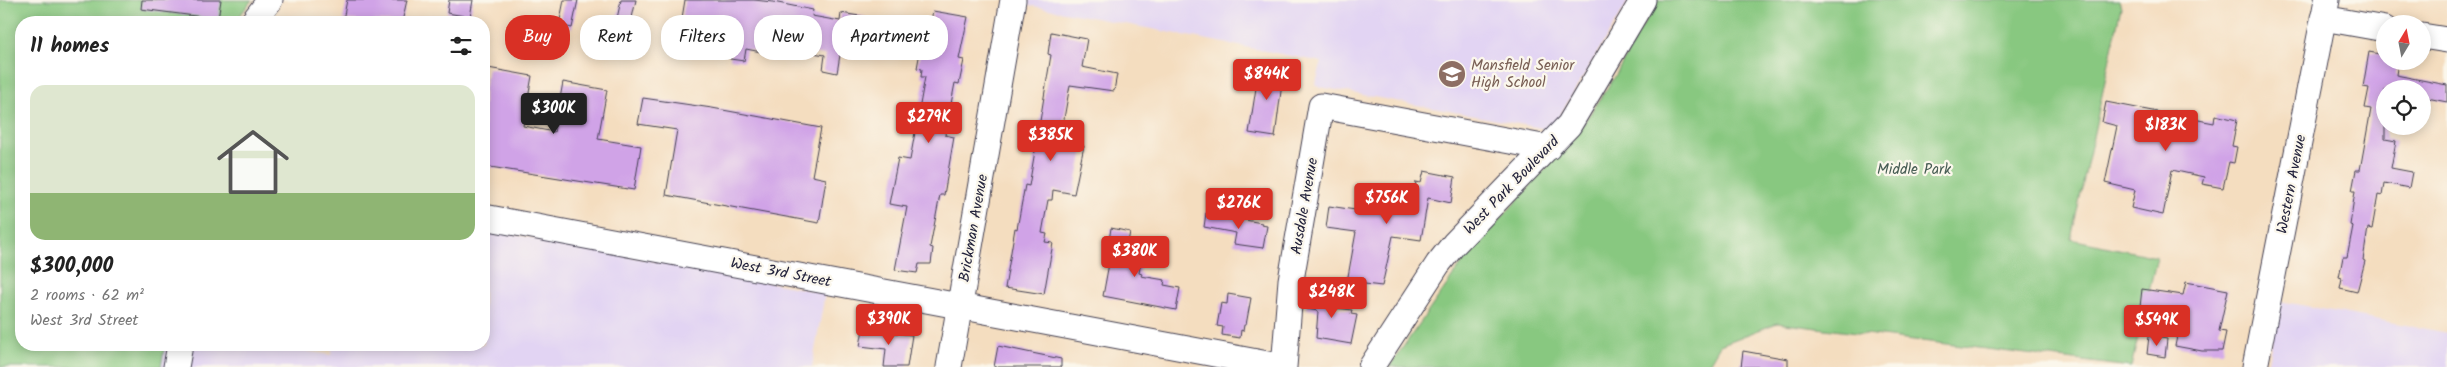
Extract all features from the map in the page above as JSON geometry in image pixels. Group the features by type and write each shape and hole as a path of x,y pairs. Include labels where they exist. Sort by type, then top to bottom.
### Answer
{"street":[{"path":"258,16 270,0"},
{"name":"Brickman Avenue","path":"949,367 1013,0"},
{"name":"West Park Boulevard","path":"1372,367 1438,264 1486,209 1548,148 1579,111 1644,0"},
{"path":"2325,9 2376,26"},
{"name":"Western Avenue","path":"2255,367 2325,9"},
{"path":"2431,37 2447,40"},
{"name":"Ausdale Avenue","path":"1284,367 1291,280 1321,106 1548,148"},
{"name":"West 3rd Street","path":"490,218 1284,367"},
{"path":"176,367 179,351"}],"shaded area":[{"name":"Mansfield Senior High School","path":"1029,0 1629,0 1551,130 1315,86 1322,62 1028,5"},
{"path":"490,230 825,293 812,367 161,367 164,351 306,351 331,355 332,351 490,351"},
{"path":"2280,301 2447,333 2447,367 2267,367"}],"green space":[{"path":"0,0 252,0 240,16 15,16 15,351 164,351 161,367 0,367"},
{"name":"Middle Park","path":"1657,0 2119,0 2121,7 2071,239 2157,257 2131,367 1777,323 1720,345 1707,367 1389,367 1470,252 1573,139 1614,78"}],"building":[{"path":"142,0 221,0 218,16 195,16 141,9"},
{"path":"347,0 407,0 403,16 344,16"},
{"path":"449,0 473,0 470,16 447,13"},
{"path":"564,0 578,0 572,28 570,28 570,15 561,15"},
{"path":"621,0 636,0 633,15 618,15"},
{"path":"685,0 754,0 813,10 812,15 754,15 754,51 746,49 744,61 737,60 744,60 744,15 682,15"},
{"path":"933,11 968,17 959,59 964,60 959,84 955,83 945,135 954,137 944,195 940,195 930,247 933,248 931,264 919,264 917,273 895,270 907,207 889,204 898,158 910,160 925,77 921,77 922,69 917,68 918,60 948,60 948,15 932,15"},
{"path":"822,18 832,20 832,60 839,60 837,73 823,70 825,55 822,54"},
{"path":"1051,32 1087,39 1082,67 1117,74 1114,91 1070,85 1060,141 1084,146 1074,194 1053,190 1052,200 1048,200 1042,233 1047,234 1045,242 1053,243 1044,294 1005,288 1015,228 1017,229 1025,185 1029,186 1051,55 1048,54"},
{"path":"2369,52 2376,53 2376,70 2397,70 2396,75 2422,80 2376,80 2376,135 2385,135 2385,139 2396,141 2391,168 2412,172 2409,188 2384,183 2382,196 2378,195 2372,229 2368,228 2363,260 2365,261 2357,292 2340,288 2342,278 2339,277 2343,257 2347,257 2353,226 2350,225 2355,191 2352,191 2356,170 2360,170 2371,109 2365,108 2369,88 2363,87"},
{"path":"1261,64 1284,68 1275,137 1249,133"},
{"path":"490,68 532,76 523,126 554,132 563,82 607,90 598,139 641,146 634,190 490,167"},
{"path":"2431,82 2447,85 2447,102 2431,99"},
{"path":"643,98 712,108 821,128 812,176 826,179 819,223 666,195 677,130 638,124"},
{"path":"2106,102 2214,123 2215,115 2237,120 2232,146 2237,147 2234,163 2229,162 2223,188 2202,184 2204,177 2172,170 2163,215 2131,208 2135,190 2105,183 2117,126 2102,122"},
{"path":"1424,171 1455,177 1451,203 1428,198 1421,240 1393,236 1382,286 1347,282 1356,232 1326,228 1329,206 1362,211 1364,200 1390,203 1392,187 1414,191 1416,182 1421,183"},
{"path":"1206,213 1262,223 1261,225 1267,226 1263,248 1234,244 1236,233 1204,227"},
{"path":"1111,228 1130,232 1125,257 1141,260 1139,273 1142,274 1141,276 1165,280 1164,285 1180,288 1176,310 1103,296 1112,247 1108,247"},
{"path":"2186,282 2228,290 2219,331 2226,332 2222,351 2202,351 2175,346 2182,313 2140,307 2142,289 2183,295"},
{"path":"1310,289 1330,293 1327,307 1352,310 1351,314 1357,315 1351,344 1316,338 1318,311 1307,309"},
{"path":"1228,294 1251,298 1246,325 1244,325 1243,331 1241,330 1240,338 1222,335 1223,327 1217,326 1221,303 1227,304"},
{"path":"863,329 912,335 907,367 884,367 886,349 860,346"},
{"path":"2149,336 2167,339 2165,357 2147,354"},
{"path":"998,346 1061,359 1061,367 994,367"},
{"path":"1743,351 1788,359 1788,367 1741,367"}],"place":[{"name":"Mansfield Senior High School","path":"1452,74"}]}
